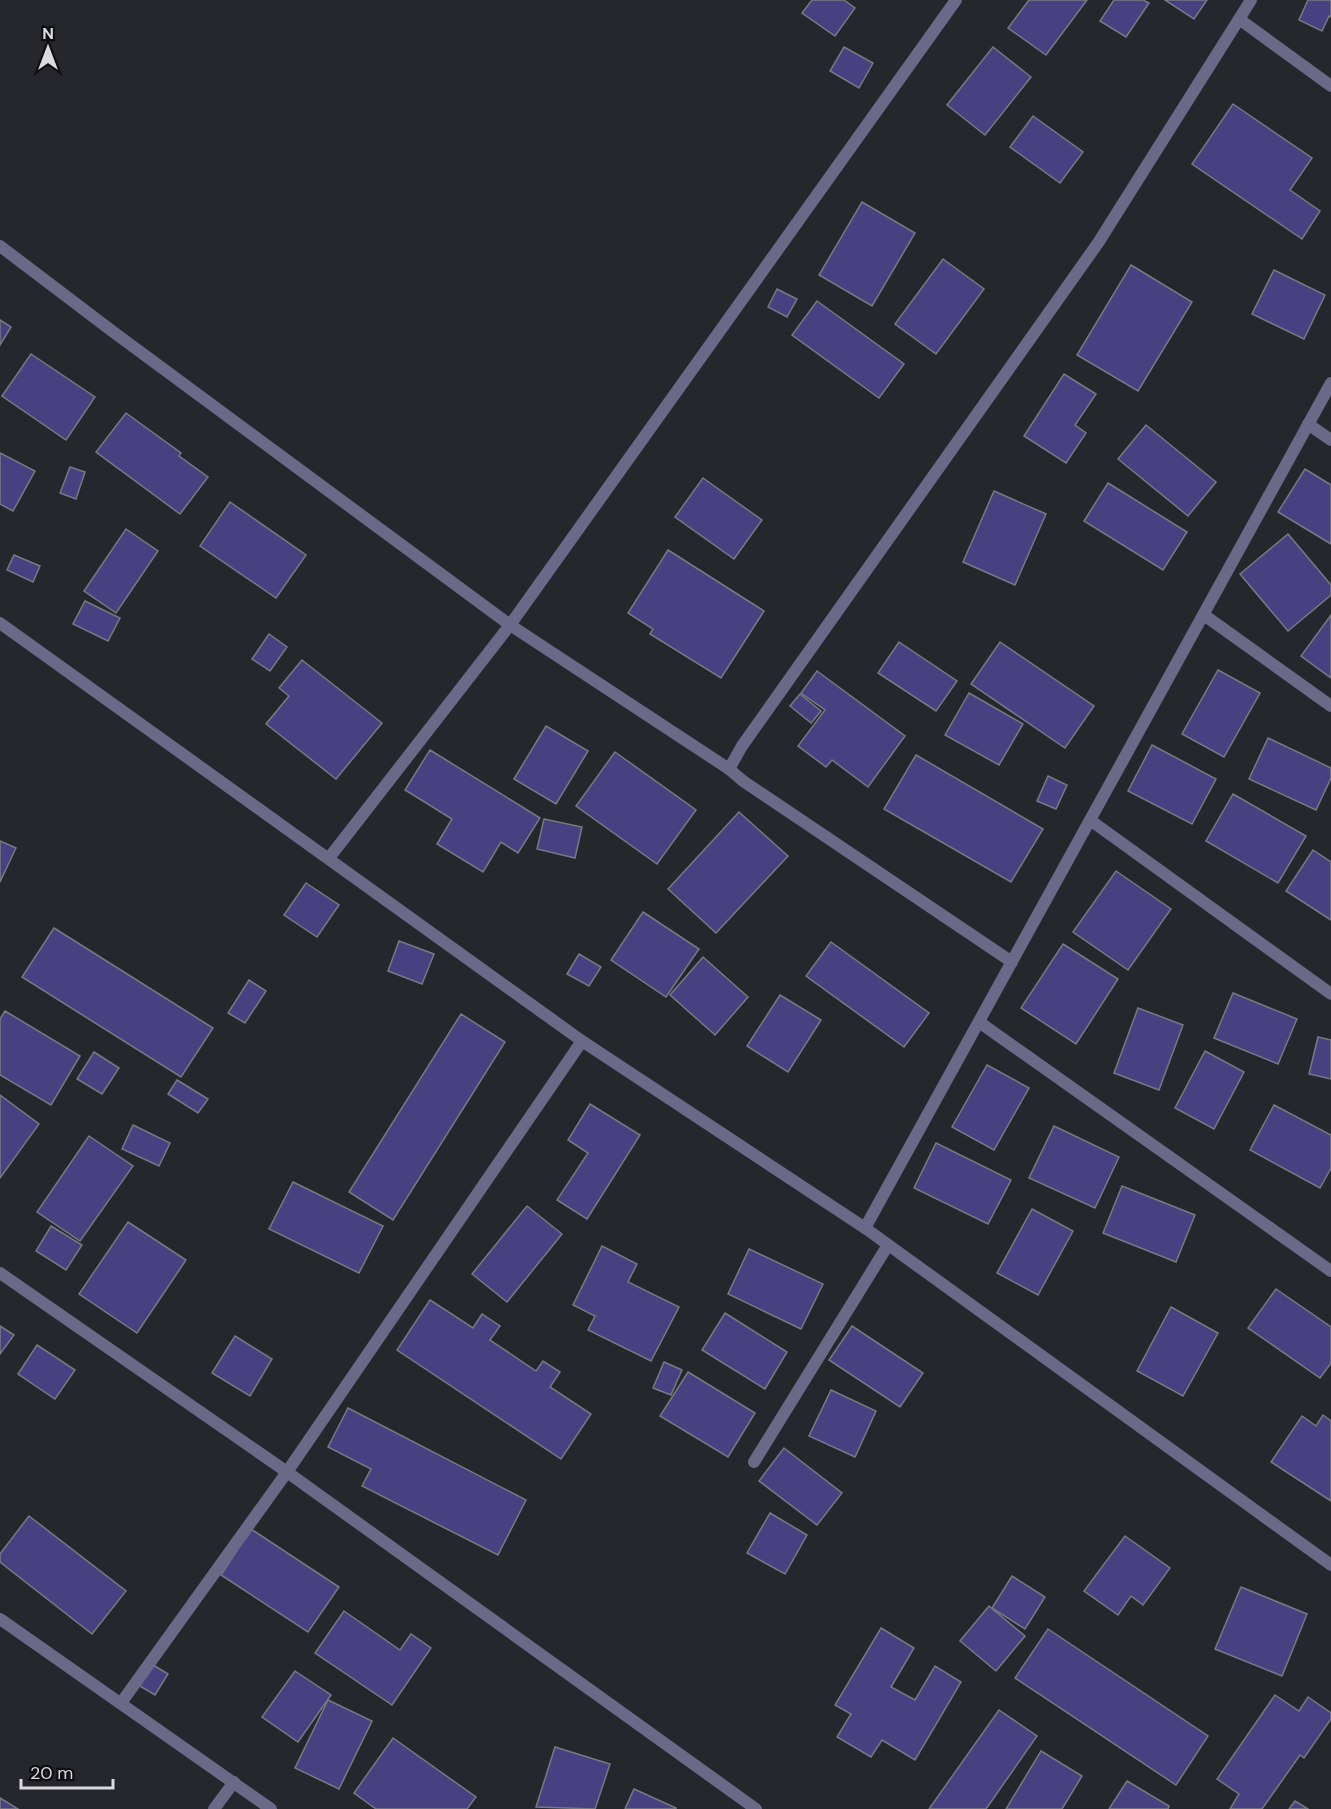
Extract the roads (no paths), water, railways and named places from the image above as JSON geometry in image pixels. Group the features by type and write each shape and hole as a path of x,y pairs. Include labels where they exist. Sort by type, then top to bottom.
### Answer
{"street":[{"path":"329,858 510,625 956,0"},
{"path":"729,769 742,746 1098,243 1251,0"},
{"path":"1239,19 1331,86"},
{"path":"0,246 510,625 729,769 743,781 1012,963"},
{"path":"865,1228 1331,383"},
{"path":"1308,424 1331,440"},
{"path":"1204,615 1331,706"},
{"path":"0,623 582,1041 865,1228 1331,1565"},
{"path":"1090,820 1331,994"},
{"path":"979,1022 1331,1271"},
{"path":"121,1703 287,1472 582,1041"},
{"path":"754,1462 888,1245"},
{"path":"0,1273 287,1472 756,1809"},
{"path":"0,1619 271,1809"},
{"path":"214,1809 234,1782"}]}
